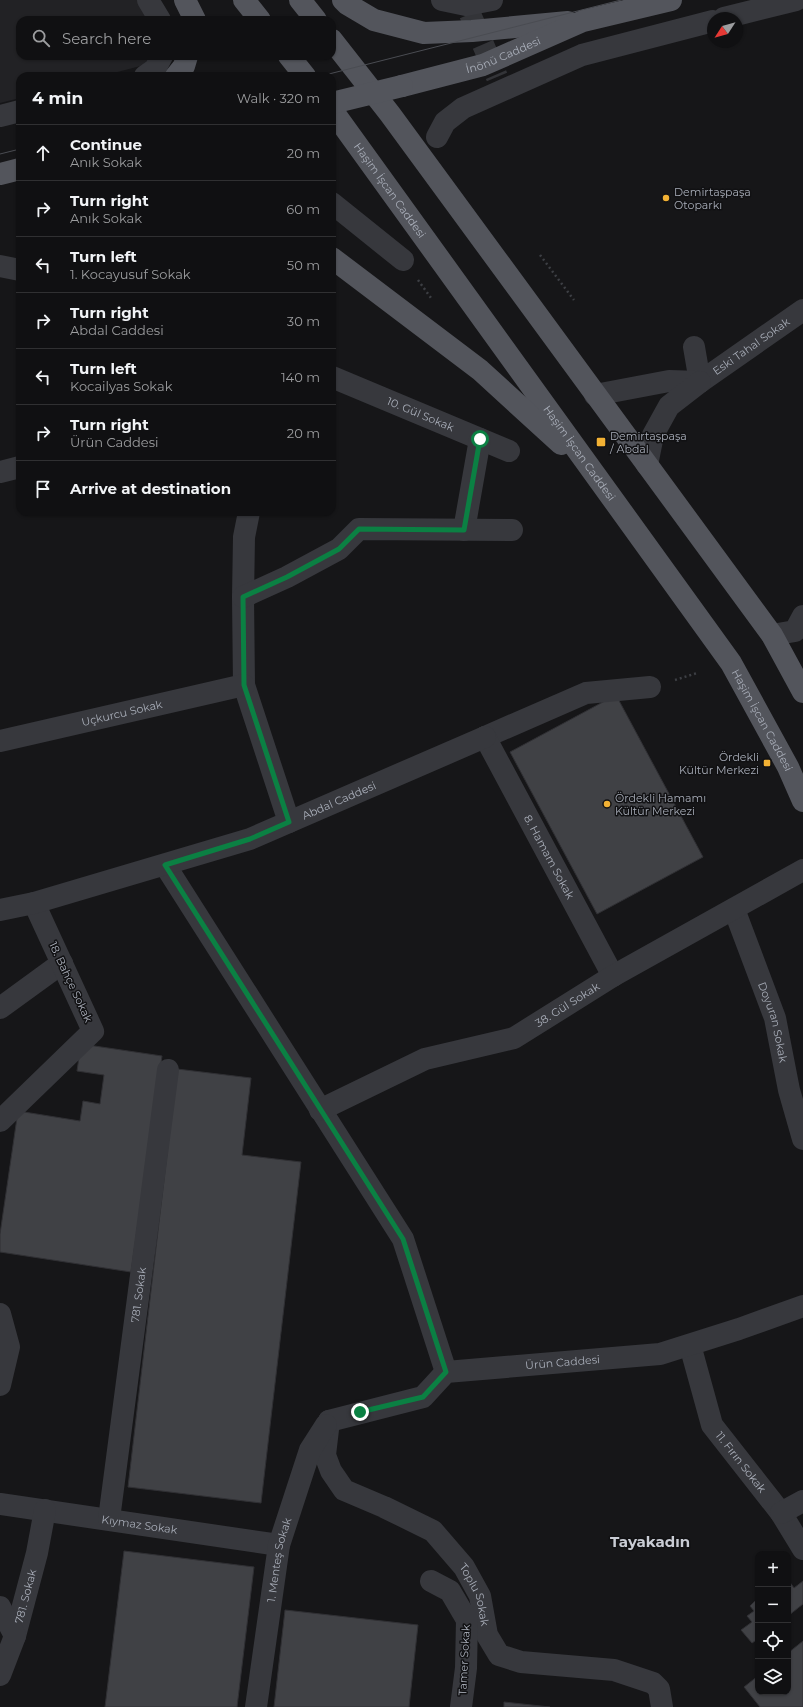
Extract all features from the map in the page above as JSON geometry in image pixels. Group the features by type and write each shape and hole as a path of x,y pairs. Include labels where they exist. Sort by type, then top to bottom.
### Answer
{"main road":[{"path":"185,0 193,16"},
{"path":"244,0 257,16"},
{"path":"300,0 313,16"},
{"path":"343,0 374,20 424,33 472,31 536,24 583,22"},
{"name":"İnönü Caddesi","path":"336,109 402,86 483,65 583,22 671,0"},
{"path":"336,45 390,114 772,635 803,692"},
{"path":"179,72 184,66 186,60"},
{"path":"292,60 302,72"},
{"name":"Haşim İşcan Caddesi","path":"336,113 731,663 788,767 803,801"},
{"path":"0,174 16,170"},
{"path":"336,261 480,370 551,434 616,503"}],"street":[{"path":"148,0 158,16"},
{"path":"442,0 468,9 492,0"},
{"path":"743,13 796,0"},
{"path":"437,137 445,122 463,108 500,84 582,55 707,23"},
{"path":"150,72 160,60"},
{"path":"0,116 16,112"},
{"path":"336,206 403,260"},
{"path":"0,266 16,269"},
{"name":"Eski Tahal Sokak","path":"647,466 653,435 669,406 700,382 803,310"},
{"name":"Eski Tahal Sokak","path":"694,347 700,382"},
{"name":"10. Gül Sokak","path":"336,379 509,451"},
{"path":"595,395 670,381 700,382"},
{"path":"464,530 480,439"},
{"path":"0,472 16,468"},
{"path":"248,516 244,537 244,685 289,822"},
{"path":"243,597 287,577 339,549 359,529 512,530"},
{"path":"772,635 795,631 803,616"},
{"name":"Uçkurcu Sokak","path":"0,741 244,685"},
{"name":"Abdal Caddesi","path":"0,910 34,903 250,839 586,693 650,687"},
{"name":"8. Hamam Sokak","path":"486,737 613,976"},
{"path":"165,865 403,1239 446,1372 423,1397 329,1421"},
{"name":"38. Gül Sokak","path":"320,1110 425,1059 514,1038 613,976 803,870"},
{"name":"18. Bahçe Sokak","path":"0,1121 93,1031 34,903"},
{"name":"Doyuran Sokak","path":"734,909 774,1018 789,1090 803,1139"},
{"path":"0,1008 62,963"},
{"name":"781. Sokak","path":"110,1519 168,1070"},
{"name":"Ürün Caddesi","path":"446,1372 660,1354 739,1329 803,1306"},
{"path":"0,1314 9,1347 0,1385"},
{"name":"11. Fırın Sokak","path":"690,1345 712,1425 781,1513 803,1549"},
{"name":"1. Menteş Sokak","path":"256,1707 279,1545 310,1450 329,1421"},
{"name":"Toplu Sokak","path":"329,1421 325,1455 331,1471 344,1490 384,1507 432,1531 464,1566 480,1596 487,1635 499,1655 521,1662 614,1670 653,1683 659,1689 662,1707"},
{"path":"781,1513 803,1501"},
{"name":"Kıymaz Sokak","path":"0,1504 279,1545"},
{"name":"781. Sokak","path":"0,1675 15,1636 37,1553 45,1510"},
{"name":"Tamer Sokak","path":"431,1581 450,1591 467,1620 466,1668 461,1707"},
{"path":"0,1607 15,1636"}],"path":[{"path":"540,254 574,300"}],"shaded area":[{"path":"0,0 142,0 151,16 16,16 16,60 153,60 152,63 117,72 16,72 16,99 0,103"}],"building":[{"name":"Ördekli Hamamı Kültür Merkezi","path":"616,695 703,857 597,914 510,752"},
{"path":"81,1044 162,1056 131,1272 0,1252 0,1234 18,1111 80,1121 83,1101 100,1104 104,1075 77,1071"},
{"path":"177,1069 251,1078 242,1155 301,1162 261,1503 128,1487"},
{"path":"124,1551 254,1567 237,1707 105,1707"},
{"path":"803,1581 803,1604 791,1614 791,1584 794,1588"},
{"path":"755,1601 755,1641 752,1643 741,1630 752,1622 747,1616 754,1611 750,1606"},
{"path":"285,1610 418,1625 409,1707 274,1707"},
{"path":"803,1641 803,1707 760,1707 744,1687 755,1678 755,1695 791,1695 791,1651"},
{"path":"504,1702 550,1707 504,1707"}],"tunnel":[{"path":"470,14 497,77"}],"tram line":[{"path":"336,72 621,0"},
{"path":"0,154 16,150"}],"place":[{"name":"Demirtaşpaşa Otoparkı","path":"666,198"},
{"name":"Demirtaşpaşa / Abdal","path":"601,442"},
{"name":"Ördekli Kültür Merkezi","path":"767,763"},
{"name":"Ördekli Hamamı Kültür Merkezi","path":"607,804"}],"district":[{"name":"Tayakadın","path":"650,1541"}],"route":[{"path":"360,1412 423,1397 446,1372 403,1239 165,865 250,839 289,822 244,685 243,597 287,577 339,549 359,529 464,530 480,439"}]}
